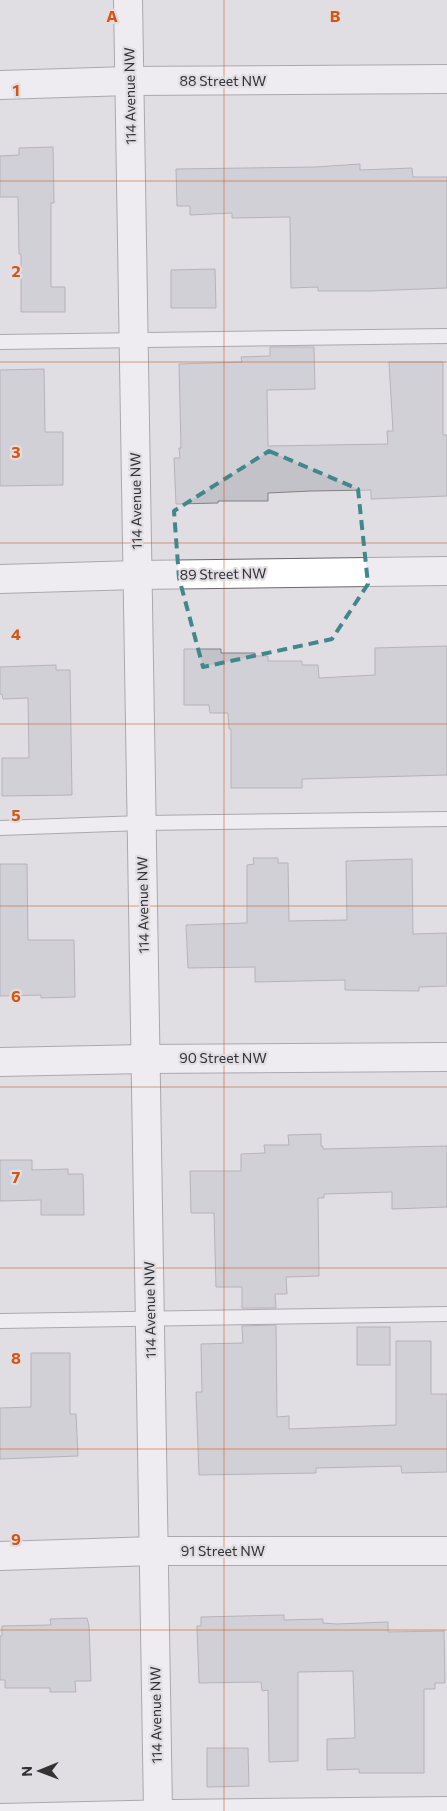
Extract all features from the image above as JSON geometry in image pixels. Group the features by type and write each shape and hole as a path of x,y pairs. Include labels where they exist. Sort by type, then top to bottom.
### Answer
{"street":[{"name":"114 Avenue NW","path":"128,0 158,1809"},
{"name":"88 Street NW","path":"0,85 129,81 447,79"},
{"name":"89 Street NW","path":"0,579 137,575 447,571"},
{"name":"90 Street NW","path":"0,1062 447,1057"},
{"name":"91 Street NW","path":"0,1556 154,1551 447,1551"}],"lane":[{"path":"0,342 447,336"},
{"path":"0,828 142,823 447,819"},
{"path":"0,1321 447,1314"},
{"path":"0,1811 447,1804"}],"highlighted area":[{"path":"269,451 358,489 368,584 332,639 203,667 179,578 174,511"}],"building":[{"path":"53,147 54,203 51,203 51,287 65,287 65,312 21,312 21,254 19,254 18,197 0,197 0,156 19,155 19,148"},
{"path":"360,164 360,170 412,168 413,177 447,177 447,288 318,291 318,287 291,288 290,217 232,218 232,213 190,215 190,206 177,206 176,169 316,167"},
{"path":"215,269 216,308 171,308 171,270"},
{"path":"270,347 314,347 315,389 267,390 268,446 388,444 387,431 393,431 389,362 443,362 443,435 447,435 447,496 371,499 371,490 311,491 268,493 268,501 218,501 218,503 176,504 174,458 180,458 179,448 181,448 179,364 242,362 241,357 270,356"},
{"path":"44,369 45,432 63,432 63,485 0,486 0,370"},
{"path":"447,646 447,775 302,779 302,788 231,788 231,729 229,729 228,713 210,713 209,705 184,705 184,649 221,649 221,653 255,653 255,656 268,656 268,661 302,661 302,665 318,665 319,678 375,675 375,648"},
{"path":"56,665 56,670 70,670 72,795 2,796 2,758 29,758 28,698 3,699 2,694 0,694 0,667"},
{"path":"253,858 278,858 278,863 288,863 289,921 347,920 346,861 412,859 413,934 447,933 447,986 419,987 419,991 345,990 345,980 255,982 255,967 188,968 186,925 247,923 247,865 254,864"},
{"path":"0,864 27,864 28,940 74,940 75,997 41,998 41,995 0,996"},
{"path":"321,1134 321,1146 323,1146 323,1149 447,1146 447,1207 392,1209 392,1192 324,1194 324,1198 318,1198 319,1276 286,1277 287,1294 275,1294 276,1308 242,1308 242,1287 216,1287 214,1213 191,1213 190,1171 241,1171 241,1154 265,1153 264,1145 289,1145 288,1135"},
{"path":"0,1160 32,1160 32,1170 68,1169 68,1174 83,1174 84,1215 41,1215 41,1200 0,1201"},
{"path":"276,1325 277,1417 289,1416 289,1429 396,1425 396,1341 431,1341 431,1394 447,1394 447,1472 402,1473 401,1466 316,1468 316,1473 199,1475 196,1392 202,1392 201,1344 243,1343 242,1326"},
{"path":"357,1327 390,1327 390,1365 357,1365"},
{"path":"31,1353 70,1353 70,1414 76,1414 78,1456 0,1459 0,1408 31,1407"},
{"path":"284,1615 284,1620 323,1619 323,1623 337,1624 388,1622 388,1632 444,1631 445,1683 435,1683 435,1689 424,1689 424,1773 359,1773 359,1769 327,1770 327,1739 355,1738 353,1671 298,1672 298,1761 269,1762 268,1690 262,1691 261,1682 199,1683 197,1626 201,1626 201,1617"},
{"path":"87,1618 91,1681 75,1681 76,1692 50,1692 50,1688 5,1688 5,1680 0,1680 0,1636 2,1636 2,1626 51,1625 50,1619"},
{"path":"207,1748 248,1748 249,1786 207,1787"}]}
